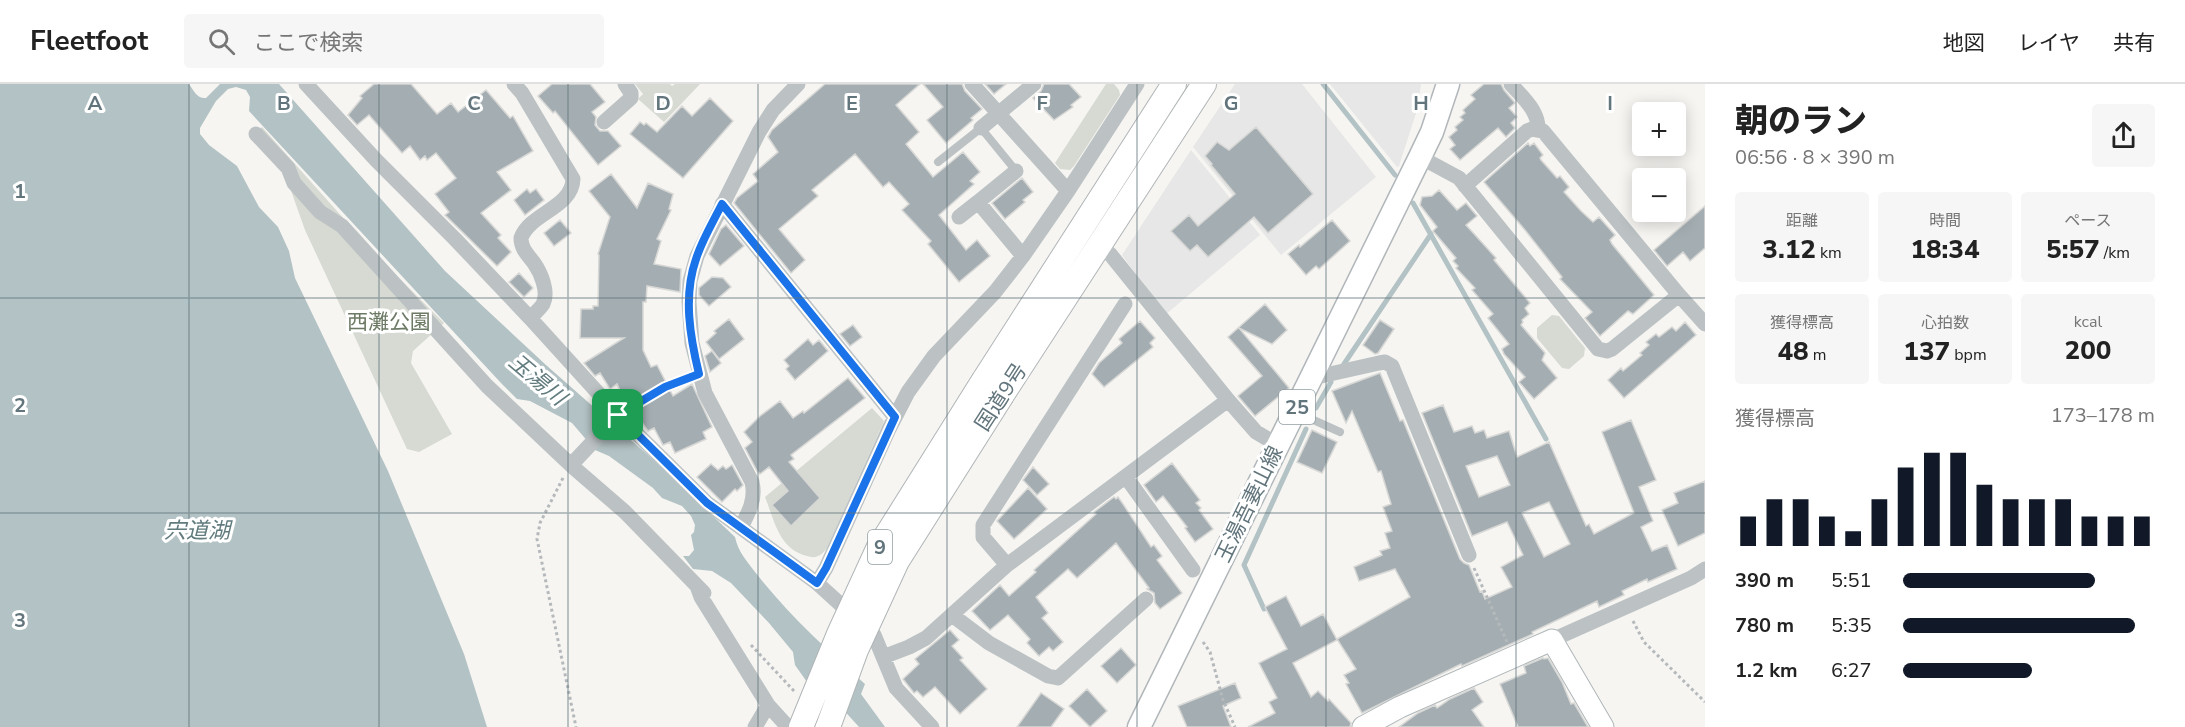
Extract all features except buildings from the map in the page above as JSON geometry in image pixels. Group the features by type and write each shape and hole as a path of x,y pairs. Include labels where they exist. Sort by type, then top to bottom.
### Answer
{"highway":[{"name":"国道9号","path":"828,727 856,650 897,561 993,387 1174,84"},
{"name":"国道9号","path":"801,727 838,634 878,549 993,387 1099,244 1204,84"}],"main road":[{"name":"玉湯吾妻山線","path":"1139,727 1420,157 1432,132 1448,84"},
{"path":"1364,727 1400,707 1552,640 1603,727"}],"street":[{"path":"306,84 376,160 530,318 615,418 707,503 817,583 874,635 896,687 932,727"},
{"path":"604,122 631,98 631,93 625,84"},
{"path":"741,527 753,501 752,482 711,407 699,374 692,343 690,281 697,256 768,117 798,84"},
{"path":"972,84 1068,192"},
{"path":"981,128 1034,84"},
{"path":"817,583 908,392 934,356 995,292 1023,256 1068,192 1137,84"},
{"path":"1511,84 1534,111 1538,130"},
{"path":"523,87 573,179 571,191 527,228 521,238 524,250 536,266 546,295 543,304 530,318"},
{"path":"1464,186 1527,131 1538,130 1547,135 1678,295 1705,324"},
{"path":"256,134 288,168 294,183 320,212 342,226 487,386 625,512 700,589 701,597 768,705 788,727"},
{"path":"1420,157 1459,178 1598,349 1607,351 1612,349 1678,295"},
{"path":"959,217 1016,171"},
{"path":"978,202 1023,256"},
{"path":"722,204 895,417"},
{"path":"1099,244 1110,254 1228,400 1257,432 1278,445"},
{"path":"1007,565 983,537 983,525 1125,304"},
{"path":"1312,378 1385,362 1392,366 1469,555"},
{"path":"884,657 918,644 1007,565 1228,400"},
{"path":"572,464 615,418"},
{"path":"1126,477 1193,570"},
{"path":"1552,640 1691,578 1705,569"},
{"path":"952,615 990,643 1048,676 1058,678 1146,599"},
{"path":"755,727 768,705"}],"lane":[{"path":"938,162 981,128 1016,171"},
{"path":"1295,411 1340,432"}],"path":[{"path":"615,418 665,387 699,374"},
{"path":"572,464 543,515 537,539 576,727"},
{"path":"1469,555 1514,657"},
{"path":"1625,608 1644,642 1705,702"},
{"path":"1197,640 1203,642 1208,648 1223,700 1235,727"},
{"path":"750,644 797,694"}],"shaded area":[{"path":"1235,84 1302,84 1376,177 1281,255 1193,147"},
{"path":"1330,84 1421,84 1418,107 1399,166 1397,167"},
{"path":"1191,150 1260,235 1165,315 1122,255"}],"green space":[{"path":"635,84 670,84 672,86 700,84 664,122 638,99 643,94"},
{"path":"1106,84 1114,84 1120,95 1074,166 1070,170 1060,169 1055,163"},
{"name":"西灘公園","path":"262,127 378,257 444,323 413,351 411,363 452,434 419,452 407,449 305,230 284,171 253,136"},
{"path":"1552,315 1559,316 1585,348 1584,356 1569,369 1562,368 1537,338 1537,328"},
{"path":"872,408 884,421 827,548 816,557 798,552 784,541 779,533 765,497"}],"water":[{"name":"宍道湖","path":"0,84 189,84 198,96 206,98 220,84 279,84 445,271 546,365 657,463 735,537 746,560 794,617 865,684 861,694 885,727 859,727 840,706 831,708 795,665 793,652 731,583 712,571 693,569 683,556 689,556 694,550 691,535 695,525 682,506 662,498 653,488 609,456 595,450 572,423 530,401 517,399 249,111 250,97 246,90 236,87 228,89 216,101 200,128 200,134 209,145 237,166 259,207 278,227 289,251 295,278 388,471 464,654 487,727 0,727"}],"waterway":[{"path":"1323,84 1395,175"},
{"path":"1413,203 1546,439"},
{"path":"1344,364 1431,234"},
{"path":"1316,408 1331,382"},
{"path":"1264,609 1244,565 1306,429"}],"route":[{"path":"722,204 895,417 817,583 707,503 618,415 665,387 699,374 692,343 690,281 697,256 722,204"}],"water label":[{"name":"玉湯川","path":"538,379"}]}
